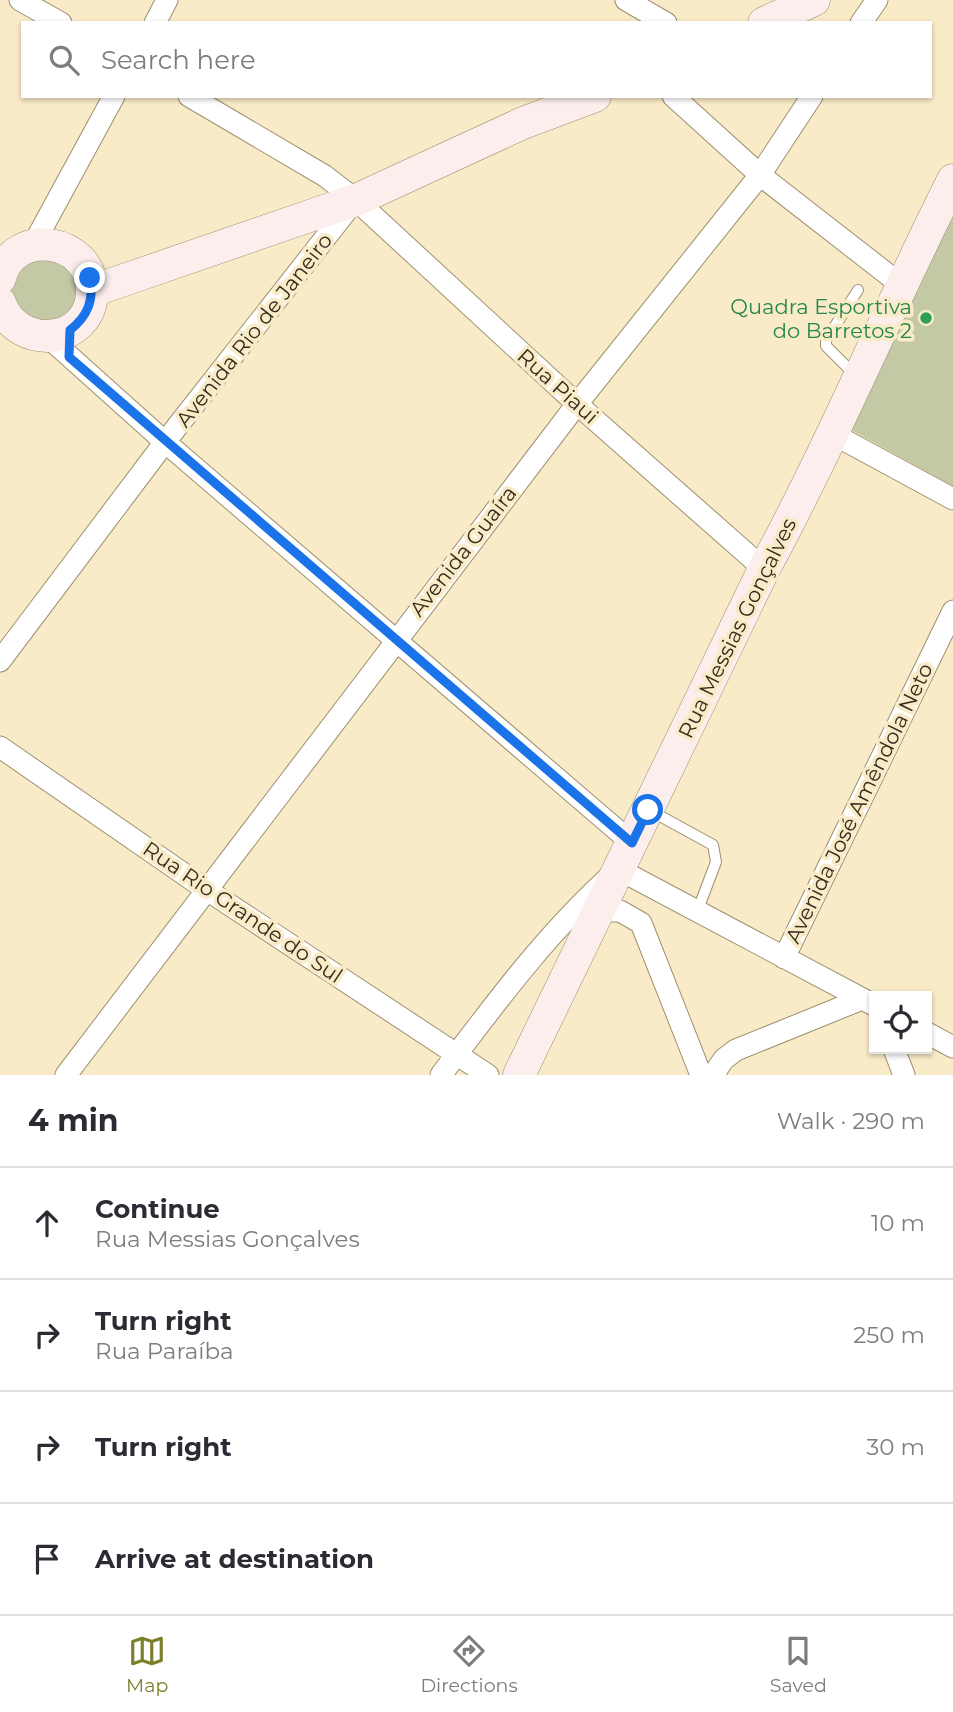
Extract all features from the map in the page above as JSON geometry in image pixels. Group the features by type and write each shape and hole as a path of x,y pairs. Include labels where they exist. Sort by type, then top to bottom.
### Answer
{"street":[{"path":"20,0 57,21"},
{"path":"156,21 167,0"},
{"path":"626,0 663,21"},
{"path":"863,21 877,0"},
{"path":"768,21 806,1"},
{"path":"33,245 113,98"},
{"name":"Rua Piaui","path":"192,98 325,176 356,200 577,404 764,569"},
{"path":"92,291 356,200 523,123 590,98"},
{"path":"675,98 760,175 900,284"},
{"name":"Avenida Guaíra","path":"66,1075 577,404 760,175 812,98"},
{"name":"Rua Messias Gonçalves","path":"519,1075 764,569 833,434 900,284 953,180"},
{"name":"Avenida Rio de Janeiro","path":"0,661 165,442 356,200"},
{"path":"0,278 9,260 33,245 50,244 76,254 85,265 92,291 87,312 63,342"},
{"path":"3,320 31,336 63,342 165,442 396,639 625,856 690,908 868,1002"},
{"path":"833,434 953,499"},
{"name":"Avenida José Amêndola Neto","path":"784,958 953,611"},
{"name":"Rua Rio Grande do Sul","path":"0,747 207,890 488,1075"},
{"path":"441,1075 511,983 625,856"},
{"path":"641,923 660,907 690,908"},
{"path":"597,911 620,911 641,923 701,1075"},
{"path":"713,1075 724,1059 736,1050 868,1002"},
{"path":"932,1035 952,1043"},
{"path":"687,1040 710,1049 736,1050"},
{"path":"896,1054 904,1075"}],"lane":[{"path":"858,290 826,340 826,346 858,377"},
{"path":"648,810 713,845 716,862 690,908"}],"green space":[{"name":"Quadra Esportiva do Barretos 2","path":"953,210 953,486 844,426"},
{"path":"52,253 81,281 69,319 29,325 6,290 13,269"}],"place":[{"name":"Quadra Esportiva do Barretos 2","path":"926,318"}],"route":[{"path":"90,278 92,300 80,322 70,330 69,357 632,843 648,810"}]}
